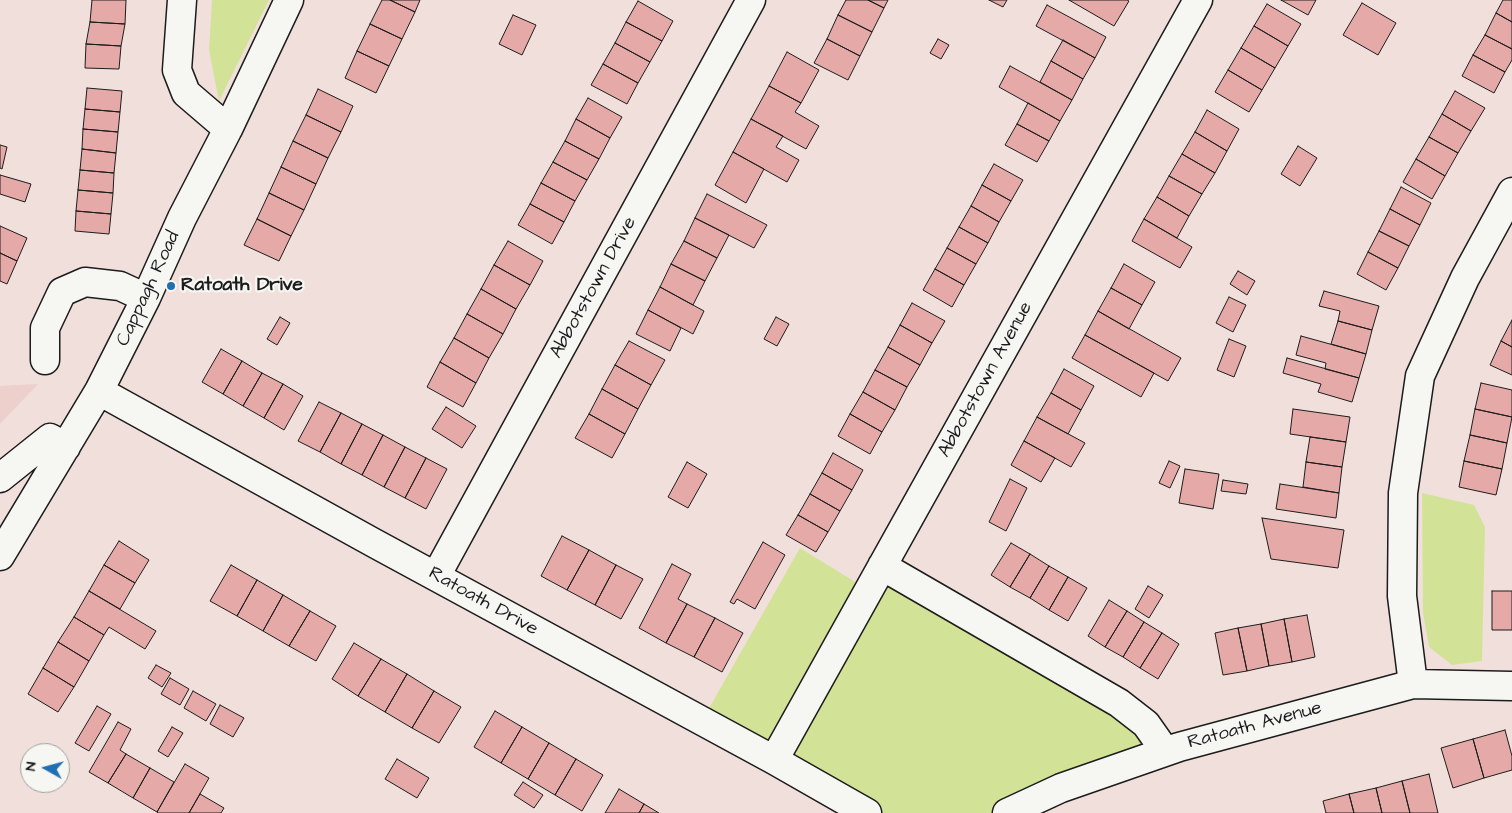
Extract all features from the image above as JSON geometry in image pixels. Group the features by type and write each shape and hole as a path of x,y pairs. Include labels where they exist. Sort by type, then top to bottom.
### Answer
{"street":[{"path":"182,0 177,70 186,93 228,129"},
{"name":"Cappagh Road","path":"0,556 99,391 146,298 182,218 228,129 288,0"},
{"name":"Abbotstown Drive","path":"436,576 751,0"},
{"name":"Abbotstown Avenue","path":"774,760 1198,0"},
{"path":"1413,684 1402,596 1403,493 1420,376 1465,278 1512,192"},
{"path":"45,360 45,328 62,292 85,282 120,286 146,298"},
{"name":"Ratoath Drive","path":"99,391 774,760 867,813"},
{"path":"0,477 50,438 66,447"},
{"path":"882,566 1120,703 1146,724 1165,751"},
{"name":"Ratoath Avenue","path":"1007,813 1061,788 1165,751 1413,684 1512,686"}],"shaded area":[{"path":"38,384 0,424 0,386"}],"green space":[{"path":"212,0 269,0 219,101 209,50"},
{"path":"1422,493 1474,505 1485,527 1482,661 1452,665 1429,647 1423,613"},
{"path":"800,548 865,588 774,759 703,721"},
{"path":"881,567 1018,645 1163,751 1005,813 869,813 775,759"}],"building":[{"path":"92,0 126,0 125,24 90,22"},
{"path":"382,0 390,0 415,12 402,39 370,24"},
{"path":"390,0 420,0 415,12"},
{"path":"846,0 868,0 884,8 872,32 838,15"},
{"path":"868,0 888,0 884,8"},
{"path":"989,0 1007,0 1003,7"},
{"path":"1069,0 1127,0 1129,1 1114,26"},
{"path":"1281,0 1316,0 1308,15"},
{"path":"1503,0 1512,0 1512,22 1496,13"},
{"path":"638,1 673,21 662,41 626,22"},
{"path":"1362,3 1396,23 1378,55 1343,35"},
{"path":"1267,4 1301,24 1288,46 1254,26"},
{"path":"1047,5 1106,37 1095,58 1036,26"},
{"path":"1496,13 1512,22 1512,49 1485,35"},
{"path":"513,15 536,25 522,55 499,44"},
{"path":"838,15 872,32 860,56 827,39"},
{"path":"90,22 125,24 121,46 86,44"},
{"path":"626,22 662,41 650,62 615,43"},
{"path":"370,24 402,39 389,66 357,51"},
{"path":"1254,26 1288,46 1275,68 1241,48"},
{"path":"1485,35 1512,49 1512,60 1505,72 1473,55"},
{"path":"827,39 860,56 848,80 814,63"},
{"path":"938,39 949,45 941,59 930,53"},
{"path":"1063,40 1095,58 1083,79 1051,61"},
{"path":"615,43 650,62 638,83 603,64"},
{"path":"86,44 121,46 119,69 85,68"},
{"path":"1241,48 1275,68 1262,90 1228,70"},
{"path":"357,51 389,66 376,93 345,78"},
{"path":"787,52 819,70 801,103 769,86"},
{"path":"1473,55 1505,72 1494,93 1462,76"},
{"path":"1051,61 1083,79 1072,100 1040,82"},
{"path":"603,64 638,83 627,104 591,85"},
{"path":"1010,66 1072,100 1060,121 999,87"},
{"path":"1228,70 1262,90 1249,112 1215,92"},
{"path":"769,86 801,103 795,112 819,126 806,149 751,119"},
{"path":"87,88 122,91 120,112 85,109"},
{"path":"318,89 353,106 341,132 306,115"},
{"path":"1455,91 1485,108 1471,131 1442,114"},
{"path":"588,98 622,117 610,138 576,119"},
{"path":"1028,103 1060,121 1049,141 1017,124"},
{"path":"85,109 120,112 118,132 83,129"},
{"path":"1207,110 1239,129 1227,151 1195,132"},
{"path":"1442,114 1471,131 1458,153 1429,137"},
{"path":"306,115 341,132 328,158 293,141"},
{"path":"576,119 610,138 599,159 565,141"},
{"path":"751,119 783,136 776,147 799,160 787,182 733,152"},
{"path":"1017,124 1049,141 1037,162 1005,145"},
{"path":"83,129 118,132 116,153 82,149"},
{"path":"1195,132 1227,151 1215,173 1182,154"},
{"path":"1429,137 1458,153 1445,176 1416,159"},
{"path":"293,141 328,158 316,184 281,167"},
{"path":"565,141 599,159 587,180 553,162"},
{"path":"0,145 7,147 2,169 0,168"},
{"path":"1298,146 1317,158 1300,186 1281,174"},
{"path":"82,149 116,153 114,173 80,170"},
{"path":"733,152 764,169 746,203 715,185"},
{"path":"1182,154 1215,173 1202,194 1169,176"},
{"path":"1416,159 1445,176 1432,199 1403,182"},
{"path":"553,162 587,180 575,201 541,183"},
{"path":"994,164 1023,180 1011,201 982,185"},
{"path":"281,167 316,184 304,210 269,193"},
{"path":"80,170 114,173 113,193 78,190"},
{"path":"0,175 31,184 25,202 0,194"},
{"path":"1169,176 1202,194 1189,216 1157,197"},
{"path":"541,183 575,201 564,222 530,204"},
{"path":"982,185 1011,201 999,222 971,206"},
{"path":"1401,187 1431,203 1420,225 1390,209"},
{"path":"78,190 113,193 111,214 76,211"},
{"path":"269,193 304,210 291,236 257,219"},
{"path":"707,194 767,225 754,248 695,218"},
{"path":"1157,197 1189,216 1177,238 1144,219"},
{"path":"530,204 564,222 552,244 518,225"},
{"path":"971,206 999,222 988,243 959,227"},
{"path":"1390,209 1420,225 1409,246 1379,231"},
{"path":"76,211 111,214 109,234 75,231"},
{"path":"695,218 729,235 717,258 684,241"},
{"path":"257,219 291,236 279,261 244,245"},
{"path":"1144,219 1192,247 1180,268 1132,241"},
{"path":"0,226 27,238 17,261 0,253"},
{"path":"959,227 988,243 976,264 947,248"},
{"path":"1379,231 1409,246 1398,268 1368,252"},
{"path":"508,241 543,261 530,285 494,265"},
{"path":"684,241 717,258 705,281 671,264"},
{"path":"947,248 976,264 964,285 935,269"},
{"path":"1368,252 1398,268 1386,290 1357,274"},
{"path":"0,253 17,261 7,284 0,281"},
{"path":"671,264 705,281 693,305 660,287"},
{"path":"1124,264 1155,282 1142,305 1111,288"},
{"path":"494,265 530,285 516,309 481,289"},
{"path":"935,269 964,285 952,307 923,290"},
{"path":"1238,271 1255,281 1247,295 1230,284"},
{"path":"660,287 704,311 693,334 648,310"},
{"path":"1111,288 1142,305 1129,329 1098,311"},
{"path":"481,289 516,309 503,334 467,314"},
{"path":"1324,291 1379,306 1372,330 1338,321 1340,311 1319,306"},
{"path":"1229,297 1246,305 1233,332 1216,323"},
{"path":"912,303 945,321 932,343 900,325"},
{"path":"648,310 681,328 670,351 636,334"},
{"path":"1098,311 1181,358 1168,381 1085,335"},
{"path":"467,314 503,334 489,358 454,338"},
{"path":"280,317 290,323 277,345 267,339"},
{"path":"776,317 789,324 777,346 764,339"},
{"path":"1512,320 1512,347 1501,341"},
{"path":"1338,321 1372,330 1366,354 1331,344"},
{"path":"900,325 932,343 920,365 888,347"},
{"path":"1085,335 1154,373 1141,397 1072,358"},
{"path":"1301,336 1366,354 1359,378 1325,369 1326,363 1296,355"},
{"path":"454,338 489,358 476,383 440,362"},
{"path":"1229,339 1246,346 1234,377 1217,370"},
{"path":"629,341 665,360 651,385 615,365"},
{"path":"1501,341 1512,347 1512,375 1490,365"},
{"path":"888,347 920,365 907,387 875,370"},
{"path":"221,349 242,361 223,394 202,382"},
{"path":"1287,358 1359,378 1352,402 1318,392 1321,384 1283,373"},
{"path":"242,361 262,373 243,406 223,394"},
{"path":"440,362 476,383 463,407 427,387"},
{"path":"615,365 651,385 638,409 602,389"},
{"path":"1064,369 1094,386 1081,410 1051,393"},
{"path":"875,370 907,387 895,410 863,392"},
{"path":"262,373 283,384 264,418 243,406"},
{"path":"1481,383 1512,390 1512,417 1475,409"},
{"path":"283,384 303,396 284,430 264,418"},
{"path":"602,389 638,409 625,434 589,414"},
{"path":"863,392 895,410 882,432 850,414"},
{"path":"1051,393 1081,410 1068,434 1037,417"},
{"path":"319,402 341,413 320,452 298,441"},
{"path":"446,407 476,426 462,448 432,429"},
{"path":"1293,409 1350,417 1346,442 1290,434"},
{"path":"1475,409 1512,417 1507,443 1470,435"},
{"path":"341,413 362,424 341,464 320,452"},
{"path":"589,414 625,434 612,458 575,438"},
{"path":"850,414 882,432 870,454 838,436"},
{"path":"1037,417 1085,443 1071,467 1024,441"},
{"path":"362,424 383,435 362,475 341,464"},
{"path":"383,435 405,447 384,487 362,475"},
{"path":"1470,435 1507,443 1502,469 1464,461"},
{"path":"1310,437 1346,442 1342,467 1306,462"},
{"path":"1024,441 1055,458 1041,482 1011,465"},
{"path":"405,447 426,458 405,498 384,487"},
{"path":"833,453 863,470 852,490 822,473"},
{"path":"426,458 447,469 426,509 405,498"},
{"path":"1169,461 1180,466 1170,488 1159,483"},
{"path":"1464,461 1502,469 1496,495 1459,487"},
{"path":"687,462 707,474 688,508 668,497"},
{"path":"1306,462 1342,467 1339,493 1303,487"},
{"path":"1185,469 1219,474 1213,509 1179,503"},
{"path":"822,473 852,490 840,511 810,494"},
{"path":"1010,479 1027,488 1006,531 989,522"},
{"path":"1223,480 1248,484 1246,494 1221,491"},
{"path":"1280,484 1339,493 1336,518 1276,509"},
{"path":"810,494 840,511 828,532 798,515"},
{"path":"798,515 828,532 816,552 786,535"},
{"path":"1262,518 1344,530 1338,568 1271,559"},
{"path":"562,536 589,550 567,590 541,576"},
{"path":"119,541 149,560 135,583 104,565"},
{"path":"763,542 785,555 755,609 737,599 734,604 730,602"},
{"path":"1011,543 1030,554 1010,587 991,575"},
{"path":"589,550 616,565 595,605 567,590"},
{"path":"1030,554 1049,566 1030,598 1010,587"},
{"path":"672,564 691,574 678,599 687,604 666,643 639,628"},
{"path":"104,565 135,583 120,609 89,591"},
{"path":"231,565 257,580 237,616 210,601"},
{"path":"616,565 643,579 621,619 595,605"},
{"path":"1049,566 1068,577 1049,610 1030,598"},
{"path":"1068,577 1087,588 1068,621 1049,610"},
{"path":"257,580 283,595 263,631 237,616"},
{"path":"1148,586 1163,595 1149,618 1135,609"},
{"path":"89,591 156,631 145,649 109,627 104,635 74,617"},
{"path":"1492,591 1512,591 1512,630 1492,630"},
{"path":"283,595 310,611 289,646 263,631"},
{"path":"1109,600 1127,611 1105,647 1088,636"},
{"path":"687,604 715,618 694,657 666,643"},
{"path":"310,611 336,626 316,661 289,646"},
{"path":"1127,611 1144,622 1123,657 1105,647"},
{"path":"1307,615 1315,657 1292,662 1284,619"},
{"path":"74,617 104,635 89,661 58,642"},
{"path":"715,618 743,633 722,672 694,657"},
{"path":"1284,619 1292,662 1269,666 1261,624"},
{"path":"1144,622 1162,633 1140,668 1123,657"},
{"path":"1261,624 1269,666 1247,671 1238,628"},
{"path":"1238,628 1247,671 1223,675 1215,633"},
{"path":"1162,633 1179,644 1158,679 1140,668"},
{"path":"58,642 89,661 74,687 43,668"},
{"path":"354,643 381,659 358,696 332,679"},
{"path":"381,659 407,674 385,712 358,696"},
{"path":"156,665 171,673 162,687 148,678"},
{"path":"43,668 74,687 58,712 28,694"},
{"path":"407,674 434,691 412,728 385,712"},
{"path":"170,678 189,689 180,705 161,694"},
{"path":"193,691 216,704 206,721 184,708"},
{"path":"434,691 461,707 439,743 412,728"},
{"path":"220,705 244,718 233,737 210,724"},
{"path":"97,706 111,714 89,751 75,743"},
{"path":"495,711 522,727 501,763 474,747"},
{"path":"118,722 131,729 120,750 126,754 108,783 89,772"},
{"path":"172,727 183,733 168,757 158,751"},
{"path":"522,727 549,743 528,779 501,763"},
{"path":"1505,730 1512,756 1512,770 1484,778 1473,739"},
{"path":"1473,739 1484,778 1453,788 1441,748"},
{"path":"549,743 576,759 555,795 528,779"},
{"path":"126,754 150,768 133,798 108,783"},
{"path":"397,759 429,778 417,798 385,779"},
{"path":"576,759 603,775 582,811 555,795"},
{"path":"185,764 209,778 189,813 158,813 157,812"},
{"path":"150,768 174,782 157,812 133,798"},
{"path":"1429,774 1438,813 1410,813 1402,781"},
{"path":"1402,781 1410,813 1382,813 1376,788"},
{"path":"523,782 543,795 534,808 514,795"},
{"path":"1376,788 1382,813 1354,813 1349,794"},
{"path":"619,789 644,804 639,813 605,813"},
{"path":"200,794 224,808 221,813 189,813"},
{"path":"1349,794 1354,813 1326,813 1323,801"},
{"path":"644,804 659,813 639,813"}],"place":[{"name":"Ratoath Drive","path":"171,286"}]}
